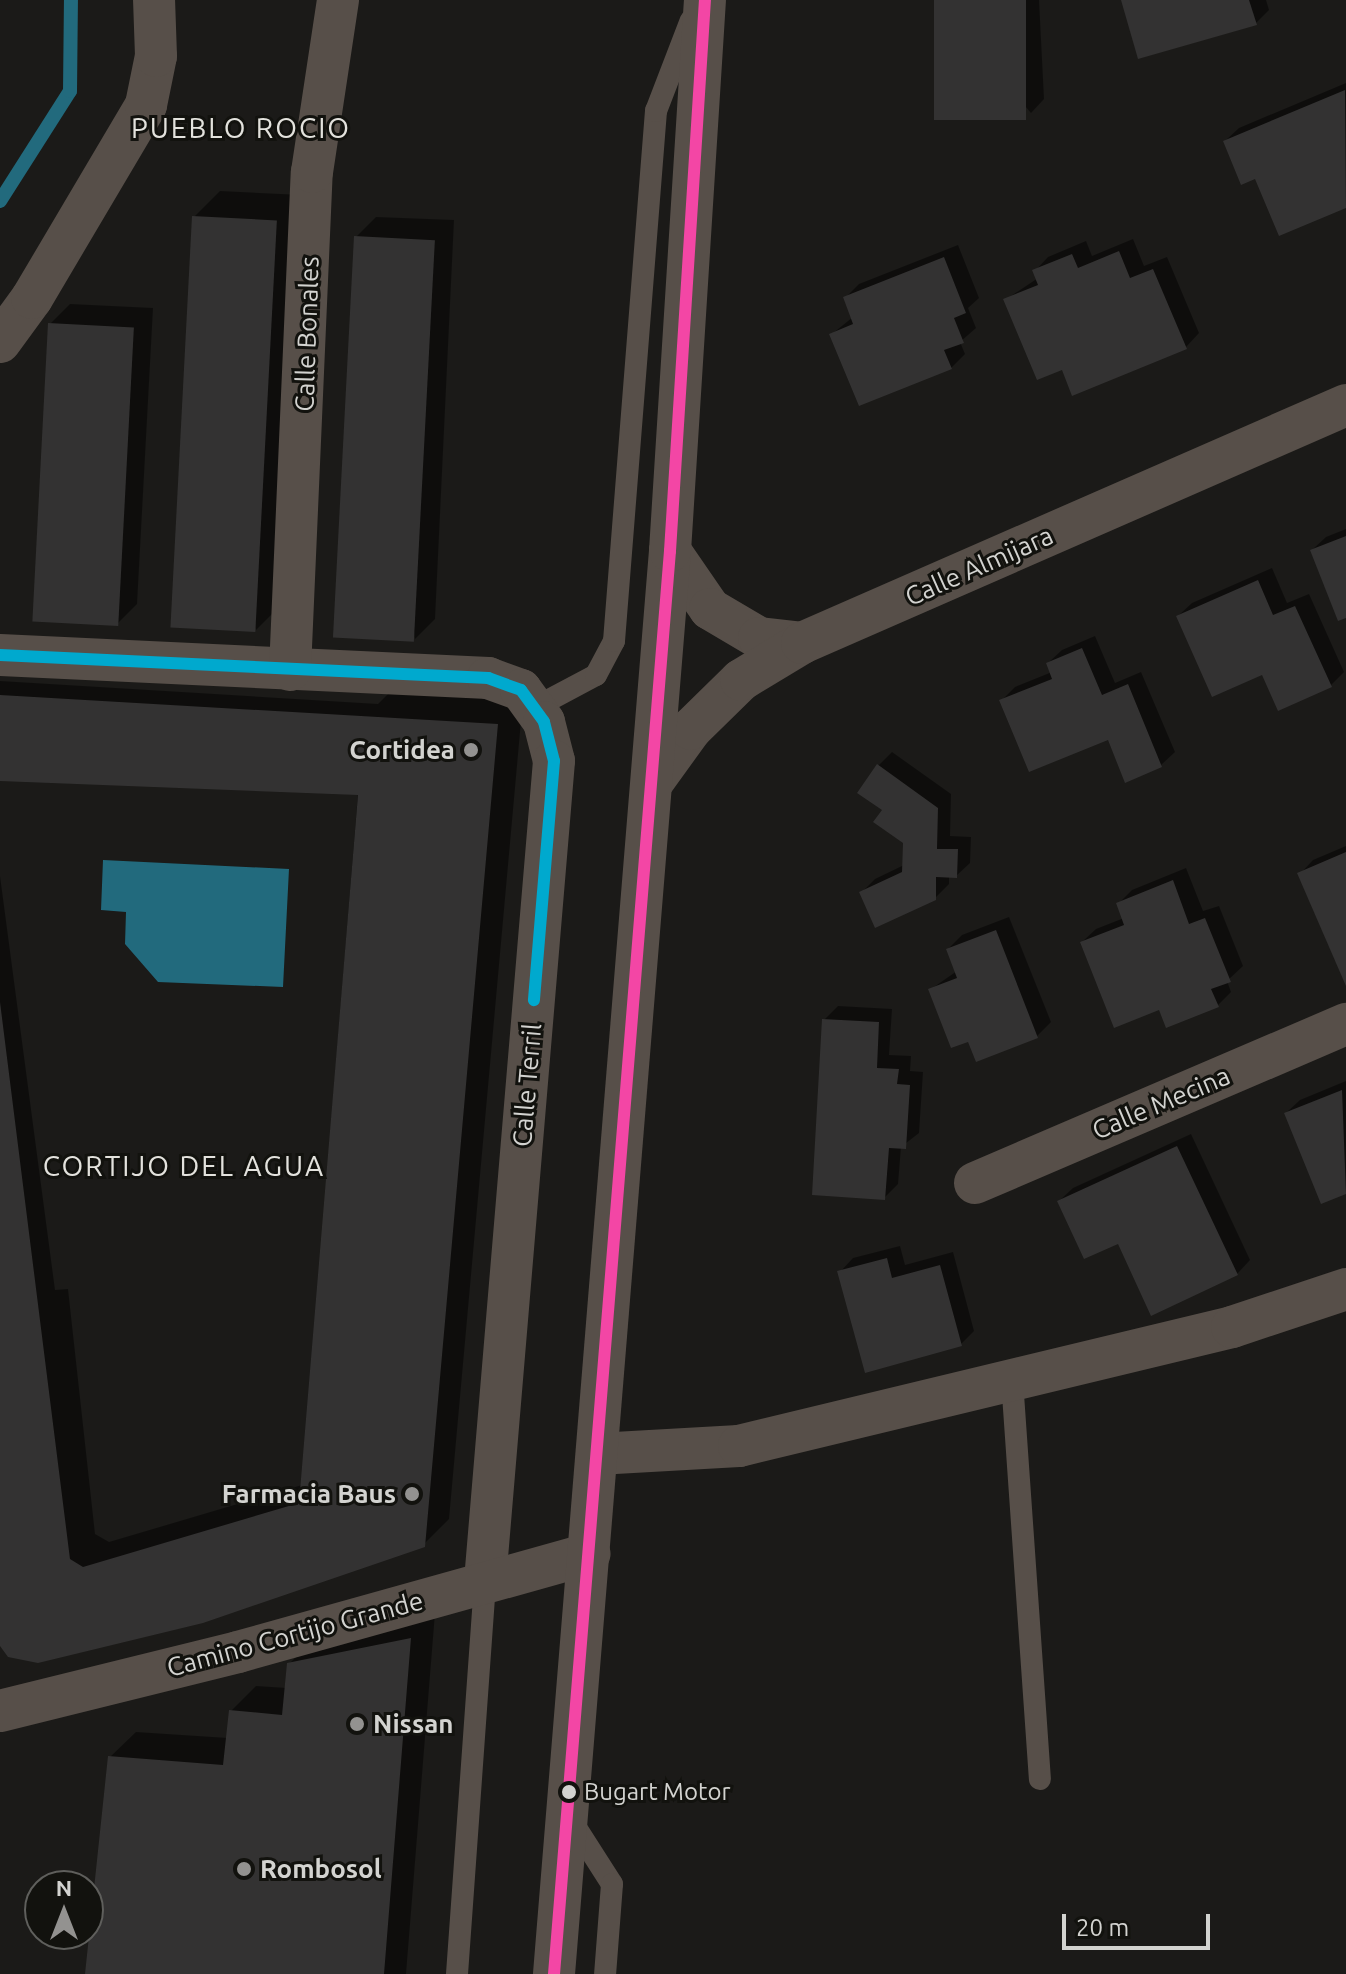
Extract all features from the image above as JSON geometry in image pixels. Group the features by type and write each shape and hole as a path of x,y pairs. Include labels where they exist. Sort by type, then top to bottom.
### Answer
{"street":[{"path":"0,342 32,298 146,105 156,56 154,0"},
{"name":"Calle Bonales","path":"290,670 312,172 338,0"},
{"path":"554,1974 670,551 705,0"},
{"name":"Calle Almijara","path":"652,783 691,729 741,680 802,643 1346,405"},
{"path":"670,551 710,609 759,638 802,643"},
{"name":"Calle Terril","path":"0,655 488,678 521,690 544,722 554,761 485,1581"},
{"name":"Calle Mecina","path":"975,1183 1346,1024"},
{"path":"597,1454 739,1446 1232,1327 1346,1289"},
{"name":"Camino Cortijo Grande","path":"0,1711 238,1652 590,1554"}],"lane":[{"path":"534,708 596,675 614,641 656,111 699,0"},
{"path":"1012,1380 1040,1779"},
{"path":"457,1974 485,1581"},
{"path":"568,1814 612,1884 605,1974"}],"water":[{"path":"103,860 289,869 283,987 158,982 125,944 126,912 101,910"}],"building":[{"path":"934,0 1026,0 1026,120 934,120"},
{"path":"1121,0 1249,0 1257,25 1138,59"},
{"path":"1345,90 1346,208 1279,236 1255,179 1241,185 1223,141"},
{"path":"192,216 277,220 255,632 170,627"},
{"path":"354,236 435,240 414,642 333,637"},
{"path":"1119,251 1130,278 1153,269 1187,349 1072,396 1062,370 1037,380 1003,299 1038,285 1032,270 1072,254 1078,268"},
{"path":"944,257 966,313 954,318 964,343 944,350 952,369 859,406 829,334 853,324 843,297"},
{"path":"48,323 134,328 118,626 32,622"},
{"path":"1346,536 1346,618 1338,621 1310,550"},
{"path":"1258,580 1273,615 1295,606 1332,687 1278,711 1262,675 1212,697 1176,616"},
{"path":"1082,648 1102,695 1128,684 1162,767 1125,783 1108,740 1029,772 999,700 1052,679 1046,663"},
{"path":"0,695 498,724 425,1547 203,1623 38,1663 8,1657 0,1646 0,1002 70,1559 83,1567 299,1503 358,795 0,781"},
{"path":"877,764 938,808 937,849 958,849 957,878 936,877 936,900 875,928 859,892 902,872 903,843 873,822 882,810 857,793"},
{"path":"1346,852 1346,986 1297,873"},
{"path":"1173,880 1189,924 1205,918 1231,982 1211,989 1219,1007 1166,1028 1159,1010 1114,1028 1080,942 1124,925 1116,903"},
{"path":"996,930 1038,1038 976,1062 968,1042 951,1048 928,989 957,978 946,949"},
{"path":"822,1019 879,1022 877,1068 899,1069 897,1084 910,1085 906,1149 889,1148 885,1200 812,1195"},
{"path":"1342,1090 1346,1194 1321,1204 1284,1113"},
{"path":"1177,1146 1238,1275 1151,1316 1118,1244 1084,1259 1057,1201"},
{"path":"887,1258 892,1278 940,1265 962,1346 865,1373 837,1271"},
{"name":"Rombosol","path":"411,1638 384,1974 85,1974 88,1950 104,1950 104,1870 96,1870 108,1756 223,1765 229,1710 282,1715 287,1663"}],"waterway":[{"path":"0,201 70,91 71,0"}],"transit line":[{"path":"554,1974 670,551 705,0"},
{"path":"0,655 488,678 521,690 544,722 554,761 534,1000"}],"place":[{"name":"Cortidea","path":"471,750"},
{"name":"Farmacia Baus","path":"412,1494"},
{"name":"Nissan","path":"357,1724"},
{"name":"Bugart Motor","path":"569,1792"},
{"name":"Rombosol","path":"244,1869"}],"district":[{"name":"PUEBLO ROCIO","path":"241,128"},
{"name":"CORTIJO DEL AGUA","path":"184,1166"}]}
